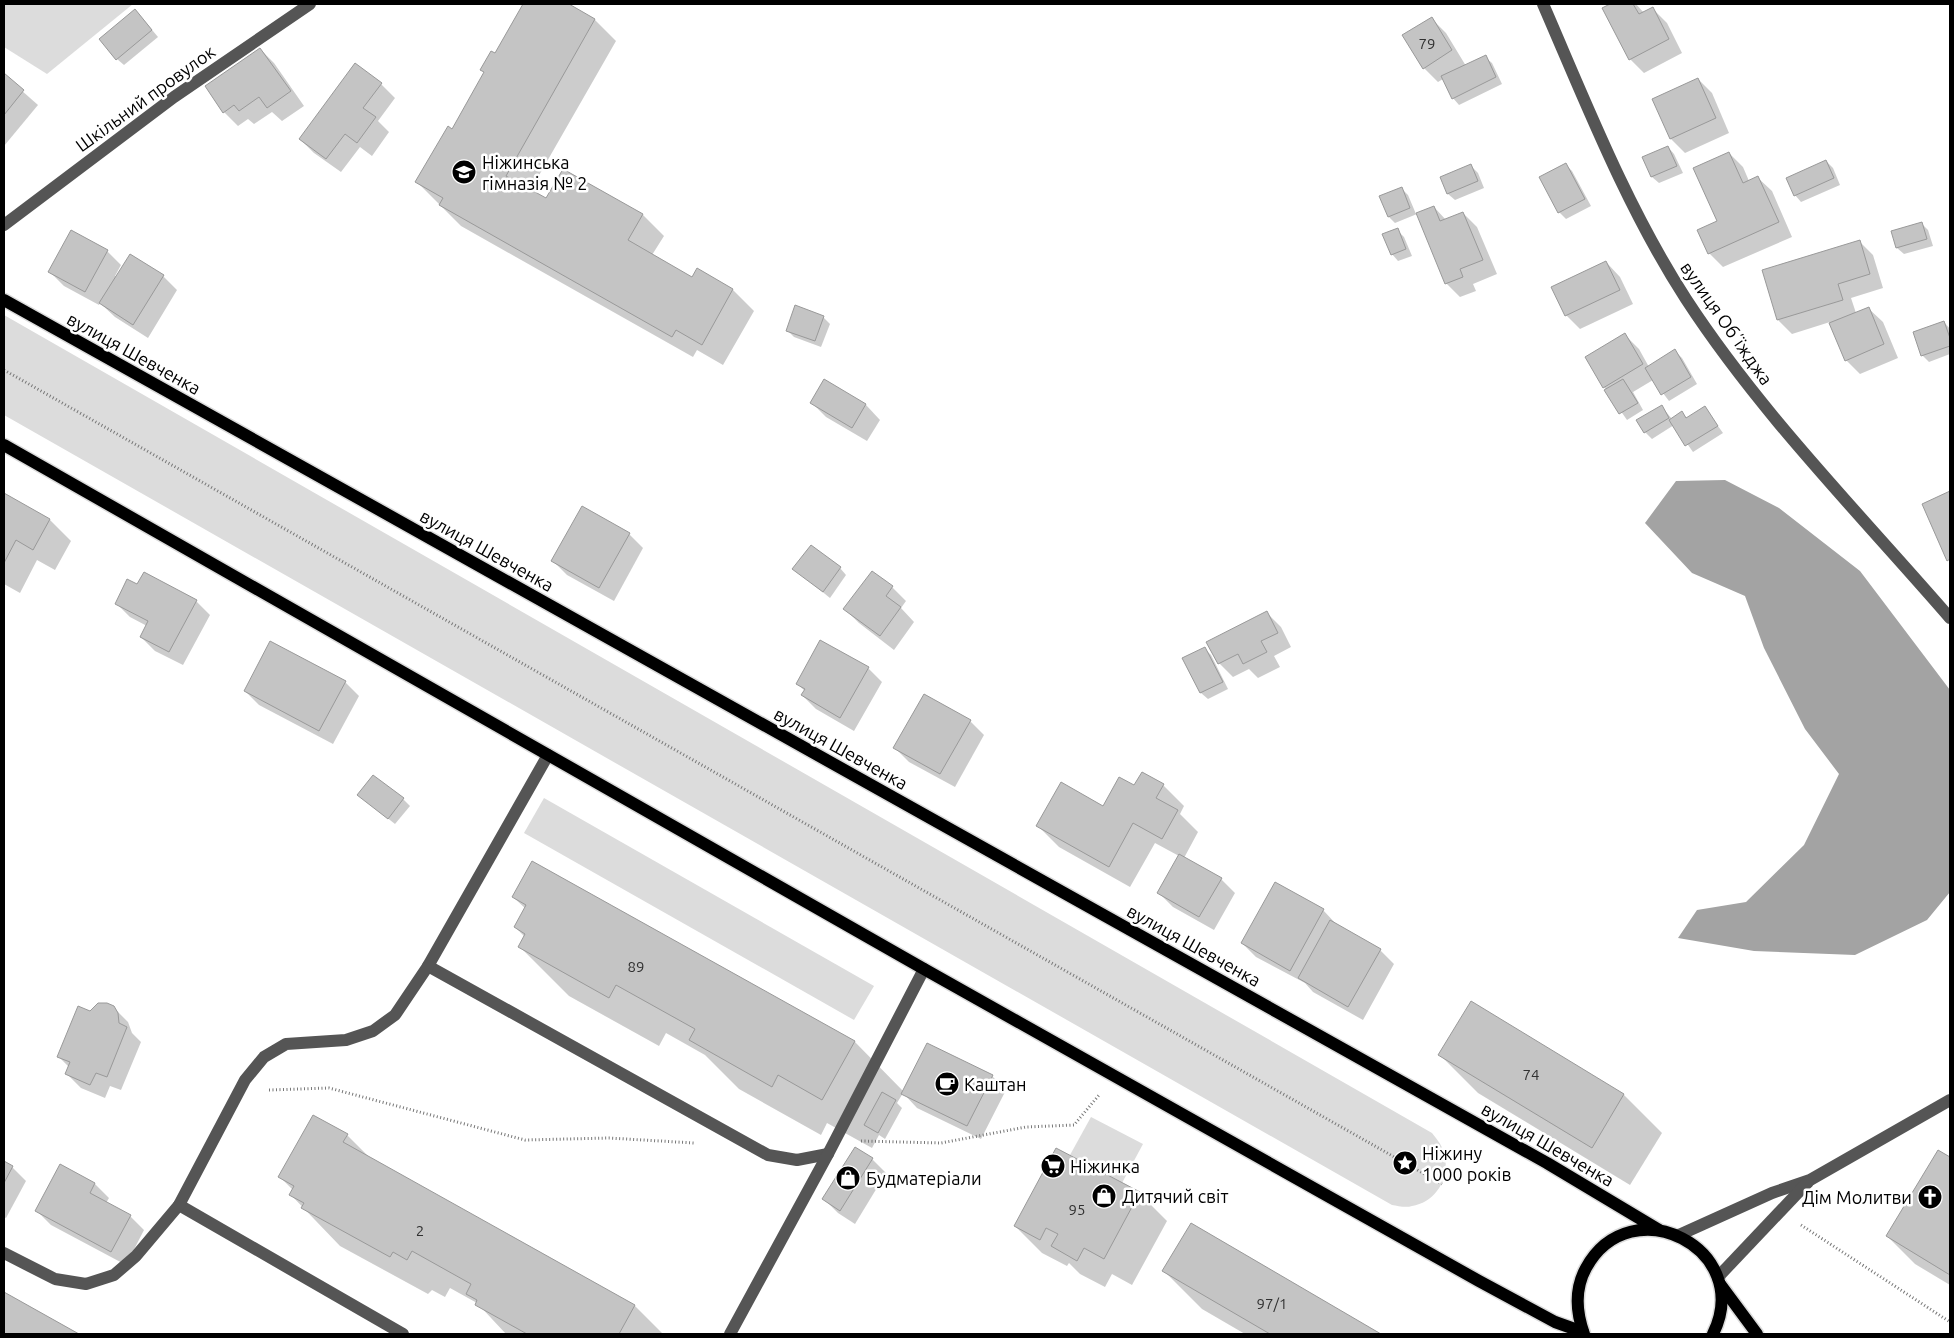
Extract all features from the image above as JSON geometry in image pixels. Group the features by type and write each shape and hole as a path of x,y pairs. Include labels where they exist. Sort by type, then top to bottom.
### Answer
{"main road":[{"name":"вулиця Шевченка","path":"4,300 1548,1163 1659,1230"},
{"path":"4,445 1479,1281 1555,1322 1584,1333"},
{"path":"1584,1333 1577,1313 1577,1294 1582,1276 1591,1259 1604,1245 1621,1235 1639,1230 1659,1230 1679,1236 1697,1247 1710,1263 1718,1280 1757,1334"},
{"path":"1712,1334 1718,1324 1721,1303 1718,1280"}],"street":[{"name":"Шкільний провулок","path":"4,225 174,97 310,4"},
{"name":"вулиця Обʼїжджа","path":"1543,4 1615,166 1654,245 1716,344 1759,400 1950,618"},
{"path":"4,1253 55,1279 86,1284 114,1275 136,1256 179,1205 239,1090 264,1057 286,1044 346,1040 373,1031 395,1015 428,966 548,755"},
{"path":"428,966 768,1155 797,1160 828,1154"},
{"path":"730,1334 828,1154 924,968"},
{"path":"1679,1236 1772,1193 1810,1180 1950,1100"},
{"path":"1718,1280 1810,1180"},
{"path":"179,1205 403,1334"}],"path":[{"path":"4,370 1442,1184"},
{"path":"835,1140 942,1143 1026,1127 1074,1125 1116,1076"},
{"path":"239,1090 329,1088 526,1140 609,1138 679,1140 697,1144"},
{"path":"1796,1222 1950,1322"}],"shaded area":[{"path":"4,4 133,4 47,74 4,47"},
{"path":"4,315 1432,1133 1443,1150 1445,1159 1446,1168 1441,1186 1429,1199 1421,1203 1407,1207 1392,1205 4,415"},
{"path":"1725,480 1779,508 1860,571 1950,690 1950,892 1927,920 1855,955 1754,951 1678,938 1697,910 1746,902 1804,845 1839,774 1805,729 1764,648 1745,596 1692,573 1645,523 1676,481"},
{"path":"544,798 874,986 854,1020 524,833"},
{"path":"1091,1117 1143,1144 1122,1183 1070,1155"}],"building":[{"name":"Ніжинська гімназія № 2","path":"523,4 569,4 595,19 506,176 546,198 563,169 643,214 628,240 692,277 697,268 733,289 702,345 676,330 672,337 439,205 443,198 415,182 448,126 452,129 484,72 480,70 491,51 495,53"},
{"path":"1610,4 1633,4 1639,14 1653,7 1669,39 1629,60 1602,8"},
{"path":"135,9 152,30 116,60 99,39"},
{"path":"1432,17 1452,50 1423,69 1402,35"},
{"path":"260,48 291,91 267,108 259,97 239,111 234,105 223,113 205,86"},
{"path":"1486,55 1496,77 1452,99 1441,76"},
{"path":"355,63 382,83 363,108 376,117 357,143 345,134 326,159 299,139"},
{"path":"4,73 24,90 4,115"},
{"path":"1698,78 1716,118 1670,139 1652,99"},
{"path":"1668,146 1677,166 1651,177 1642,157"},
{"path":"1729,152 1743,183 1758,176 1779,222 1708,254 1697,230 1717,221 1693,168"},
{"path":"1826,160 1834,178 1794,196 1786,178"},
{"path":"1566,163 1585,199 1558,213 1539,177"},
{"path":"1471,164 1478,181 1447,194 1440,177"},
{"path":"1402,187 1410,208 1388,217 1379,196"},
{"path":"1434,206 1440,221 1463,212 1483,260 1460,269 1463,277 1445,284 1416,213"},
{"path":"1922,222 1927,239 1896,248 1891,231"},
{"path":"1398,228 1406,249 1391,255 1382,234"},
{"path":"71,230 108,250 85,292 48,272"},
{"path":"1860,240 1870,274 1838,284 1843,300 1777,320 1762,270"},
{"path":"130,254 164,275 133,325 99,303"},
{"path":"1606,261 1620,290 1565,316 1551,287"},
{"path":"795,305 824,316 815,341 786,331"},
{"path":"1869,307 1884,344 1845,361 1829,323"},
{"path":"1944,321 1950,338 1950,346 1921,356 1913,332"},
{"path":"1625,333 1643,364 1603,388 1585,357"},
{"path":"1675,349 1691,377 1661,395 1645,368"},
{"path":"824,379 866,404 852,428 810,403"},
{"path":"1623,379 1638,403 1619,414 1604,390"},
{"path":"1662,405 1669,418 1644,433 1636,420"},
{"path":"1705,406 1718,426 1685,446 1669,420 1682,411 1686,418"},
{"path":"1950,491 1950,559 1947,561 1922,504"},
{"path":"4,493 50,519 33,550 16,540 4,563"},
{"path":"582,506 630,533 599,588 551,561"},
{"path":"811,545 841,567 823,592 792,569"},
{"path":"872,571 893,586 886,596 901,607 880,636 843,609"},
{"path":"144,572 197,600 169,652 140,637 148,621 115,604 127,579 137,584"},
{"path":"1267,611 1278,633 1261,641 1267,652 1243,664 1238,654 1218,664 1206,642"},
{"path":"820,640 869,667 840,718 801,695 805,689 796,684"},
{"path":"270,641 346,681 319,731 244,691"},
{"path":"1205,647 1223,682 1200,693 1182,658"},
{"path":"924,694 971,720 940,774 893,748"},
{"path":"1142,772 1164,784 1156,798 1178,810 1162,839 1133,823 1109,867 1036,826 1061,782 1103,806 1119,777 1134,785"},
{"path":"373,775 404,798 388,819 357,795"},
{"path":"1179,854 1222,878 1199,917 1157,893"},
{"path":"532,861 855,1041 822,1100 778,1075 772,1087 689,1040 695,1029 616,985 609,998 518,947 525,934 514,927 526,905 512,897"},
{"path":"1275,882 1324,909 1290,971 1241,943"},
{"path":"1330,920 1381,949 1348,1007 1298,978"},
{"path":"1471,1001 1624,1094 1592,1148 1438,1055"},
{"path":"98,1003 107,1003 114,1006 118,1013 119,1023 127,1027 107,1077 96,1073 90,1085 65,1074 70,1062 57,1057 78,1006 90,1011"},
{"name":"Каштан","path":"927,1043 993,1075 967,1126 901,1094"},
{"path":"882,1092 896,1100 878,1133 864,1125"},
{"path":"313,1115 348,1134 343,1142 635,1305 619,1334 527,1334 475,1305 477,1300 466,1294 471,1284 412,1251 407,1260 393,1252 390,1257 301,1208 304,1203 289,1195 294,1186 278,1177"},
{"name":"Будматеріали","path":"855,1147 873,1158 840,1211 822,1199"},
{"path":"1056,1148 1140,1192 1104,1259 1084,1248 1077,1261 1051,1246 1058,1234 1046,1228 1040,1240 1014,1226"},
{"name":"Дім Молитви","path":"1938,1150 1950,1157 1950,1275 1886,1236"},
{"path":"4,1161 13,1166 4,1183"},
{"path":"60,1164 95,1183 90,1193 131,1215 111,1252 35,1211"},
{"path":"1191,1223 1381,1334 1270,1334 1162,1271"},
{"path":"4,1292 79,1334 4,1334"}],"place":[{"name":"Ніжинська гімназія № 2","path":"464,172"},
{"name":"Каштан","path":"947,1084"},
{"name":"Ніжину 1000 років","path":"1405,1163"},
{"name":"Ніжинка","path":"1053,1166"},
{"name":"Будматеріали","path":"848,1178"},
{"name":"Дитячий світ","path":"1104,1196"},
{"name":"Дім Молитви","path":"1930,1197"}]}
